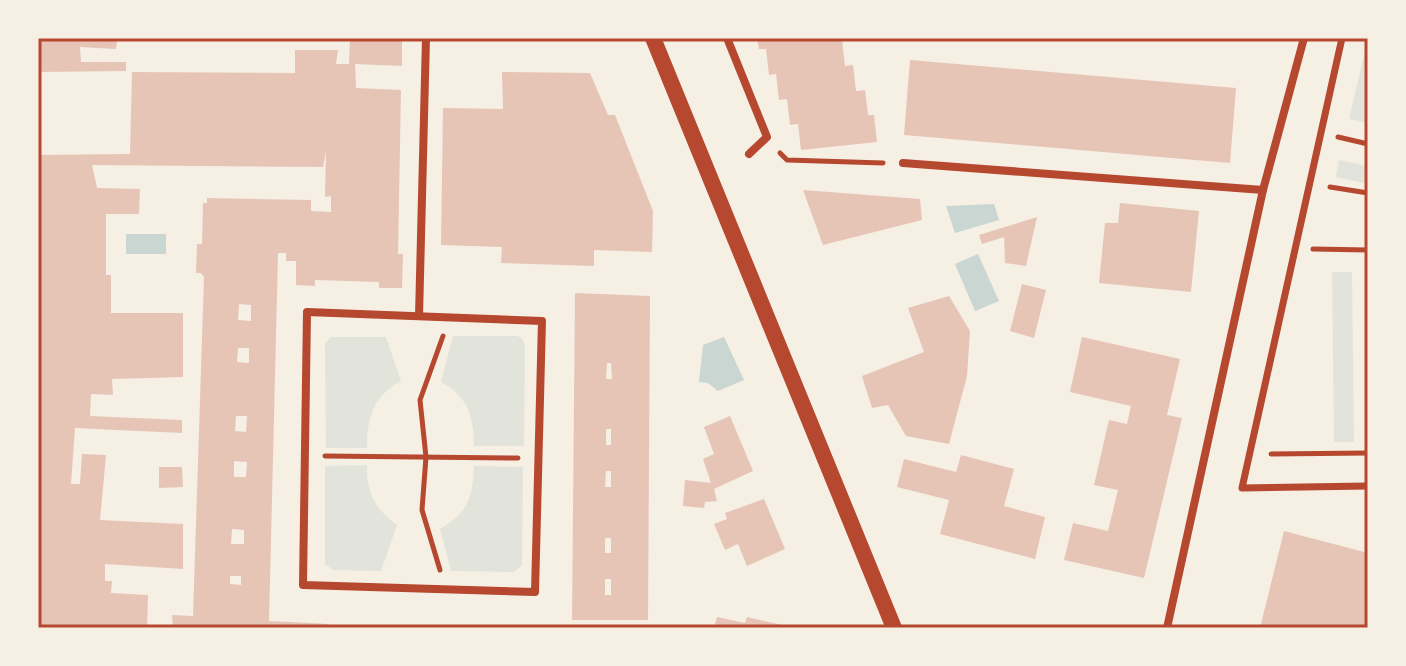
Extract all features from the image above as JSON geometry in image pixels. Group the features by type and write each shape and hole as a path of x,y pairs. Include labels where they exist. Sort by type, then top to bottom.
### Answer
{"main road":[{"path":"653,38 894,628"}],"street":[{"path":"419,316 426,38"},
{"path":"727,38 767,137 749,154"},
{"path":"1167,628 1263,190 1304,38"},
{"path":"1342,38 1242,488 1368,486"},
{"path":"903,163 1263,190"},
{"path":"307,312 419,316 542,321 535,592 303,585 307,312"}],"path":[{"path":"767,137 787,160 903,163"},
{"path":"1345,138 1368,144"},
{"path":"1334,188 1368,193"},
{"path":"1332,250 1368,250"},
{"path":"440,571 422,510 426,457 420,400 443,336"},
{"path":"1257,454 1368,453"},
{"path":"325,456 523,458"}],"shaded area":[{"path":"1368,38 1368,120 1367,123 1349,119"},
{"path":"1339,160 1368,166 1368,184 1336,177"},
{"path":"994,204 999,220 955,233 946,206"},
{"path":"126,234 166,234 166,254 126,254"},
{"path":"978,254 999,301 975,311 955,264"},
{"path":"1332,272 1352,272 1354,442 1334,442"},
{"path":"453,336 522,338 525,345 524,446 474,446 468,409 458,394 441,382"},
{"path":"331,337 386,337 401,381 378,401 370,418 367,448 326,448 325,344"},
{"path":"724,337 744,380 718,391 708,383 699,382 703,345"},
{"path":"367,465 373,499 397,525 381,571 333,570 325,564 325,466"},
{"path":"474,466 523,467 522,565 514,572 451,571 440,529 457,517 467,503"}],"building":[{"path":"38,38 117,40 116,49 80,47 81,62 126,62 126,71 38,72"},
{"path":"350,38 402,38 402,66 355,64 356,88 401,90 398,254 403,254 402,288 379,288 379,282 315,280 315,286 296,285 296,261 286,261 286,253 278,253 269,621 329,624 329,628 173,628 172,615 193,616 204,277 196,273 197,244 202,244 203,203 207,203 207,198 311,200 311,211 331,212 331,196 325,197 326,151 323,167 92,165 97,188 140,189 139,214 106,214 106,275 111,275 111,313 183,313 183,377 112,379 113,395 91,394 90,416 182,420 182,433 75,428 71,484 80,484 82,454 106,455 100,520 183,524 183,569 105,564 105,581 112,581 111,593 148,595 147,628 38,628 38,155 130,154 132,72 295,73 295,50 338,50 336,64 349,64","holes":["239,304 251,305 251,321 238,320","238,348 249,348 249,363 237,362","236,416 247,416 246,432 235,431","234,461 247,462 246,477 234,477","232,529 244,530 244,544 231,544","230,576 241,576 241,585 230,584"]},
{"path":"757,38 842,40 845,66 853,65 856,91 865,90 868,115 874,115 877,142 801,150 798,124 790,125 787,99 779,100 776,74 769,75 766,49 759,49"},
{"path":"910,60 1236,88 1230,163 904,135"},
{"path":"502,72 590,73 608,115 615,115 653,211 652,252 594,250 594,266 501,263 502,247 441,245 443,108 503,109"},
{"path":"803,190 920,199 922,220 823,245"},
{"path":"1120,203 1199,211 1191,292 1099,283 1105,223 1118,223"},
{"path":"1037,217 1026,266 1005,263 1004,237 982,244 979,235"},
{"path":"1022,284 1046,290 1034,338 1010,331"},
{"path":"575,293 650,296 648,620 572,620","holes":["607,363 611,363 612,379 606,379","606,429 611,429 611,445 606,445","606,471 611,471 611,487 605,487","605,538 611,538 611,553 605,553","605,579 611,579 611,595 605,595"]},
{"path":"949,296 970,331 967,376 949,444 906,436 888,405 872,408 862,376 924,352 908,308"},
{"path":"1082,337 1180,359 1167,415 1182,418 1144,578 1064,560 1073,523 1108,531 1118,490 1094,485 1109,420 1127,424 1131,406 1070,392"},
{"path":"730,416 753,471 714,489 717,501 705,502 704,508 683,506 685,480 711,483 703,459 714,454 704,427"},
{"path":"961,455 1014,469 1004,506 1045,517 1035,559 940,534 949,500 897,487 904,459 956,472"},
{"path":"159,467 182,467 183,487 159,488"},
{"path":"764,499 785,549 747,566 738,544 725,550 714,524 727,519 725,513"},
{"path":"1284,531 1368,553 1366,628 1260,628"},
{"path":"717,617 745,623 747,617 782,625 781,628 714,628"}]}
